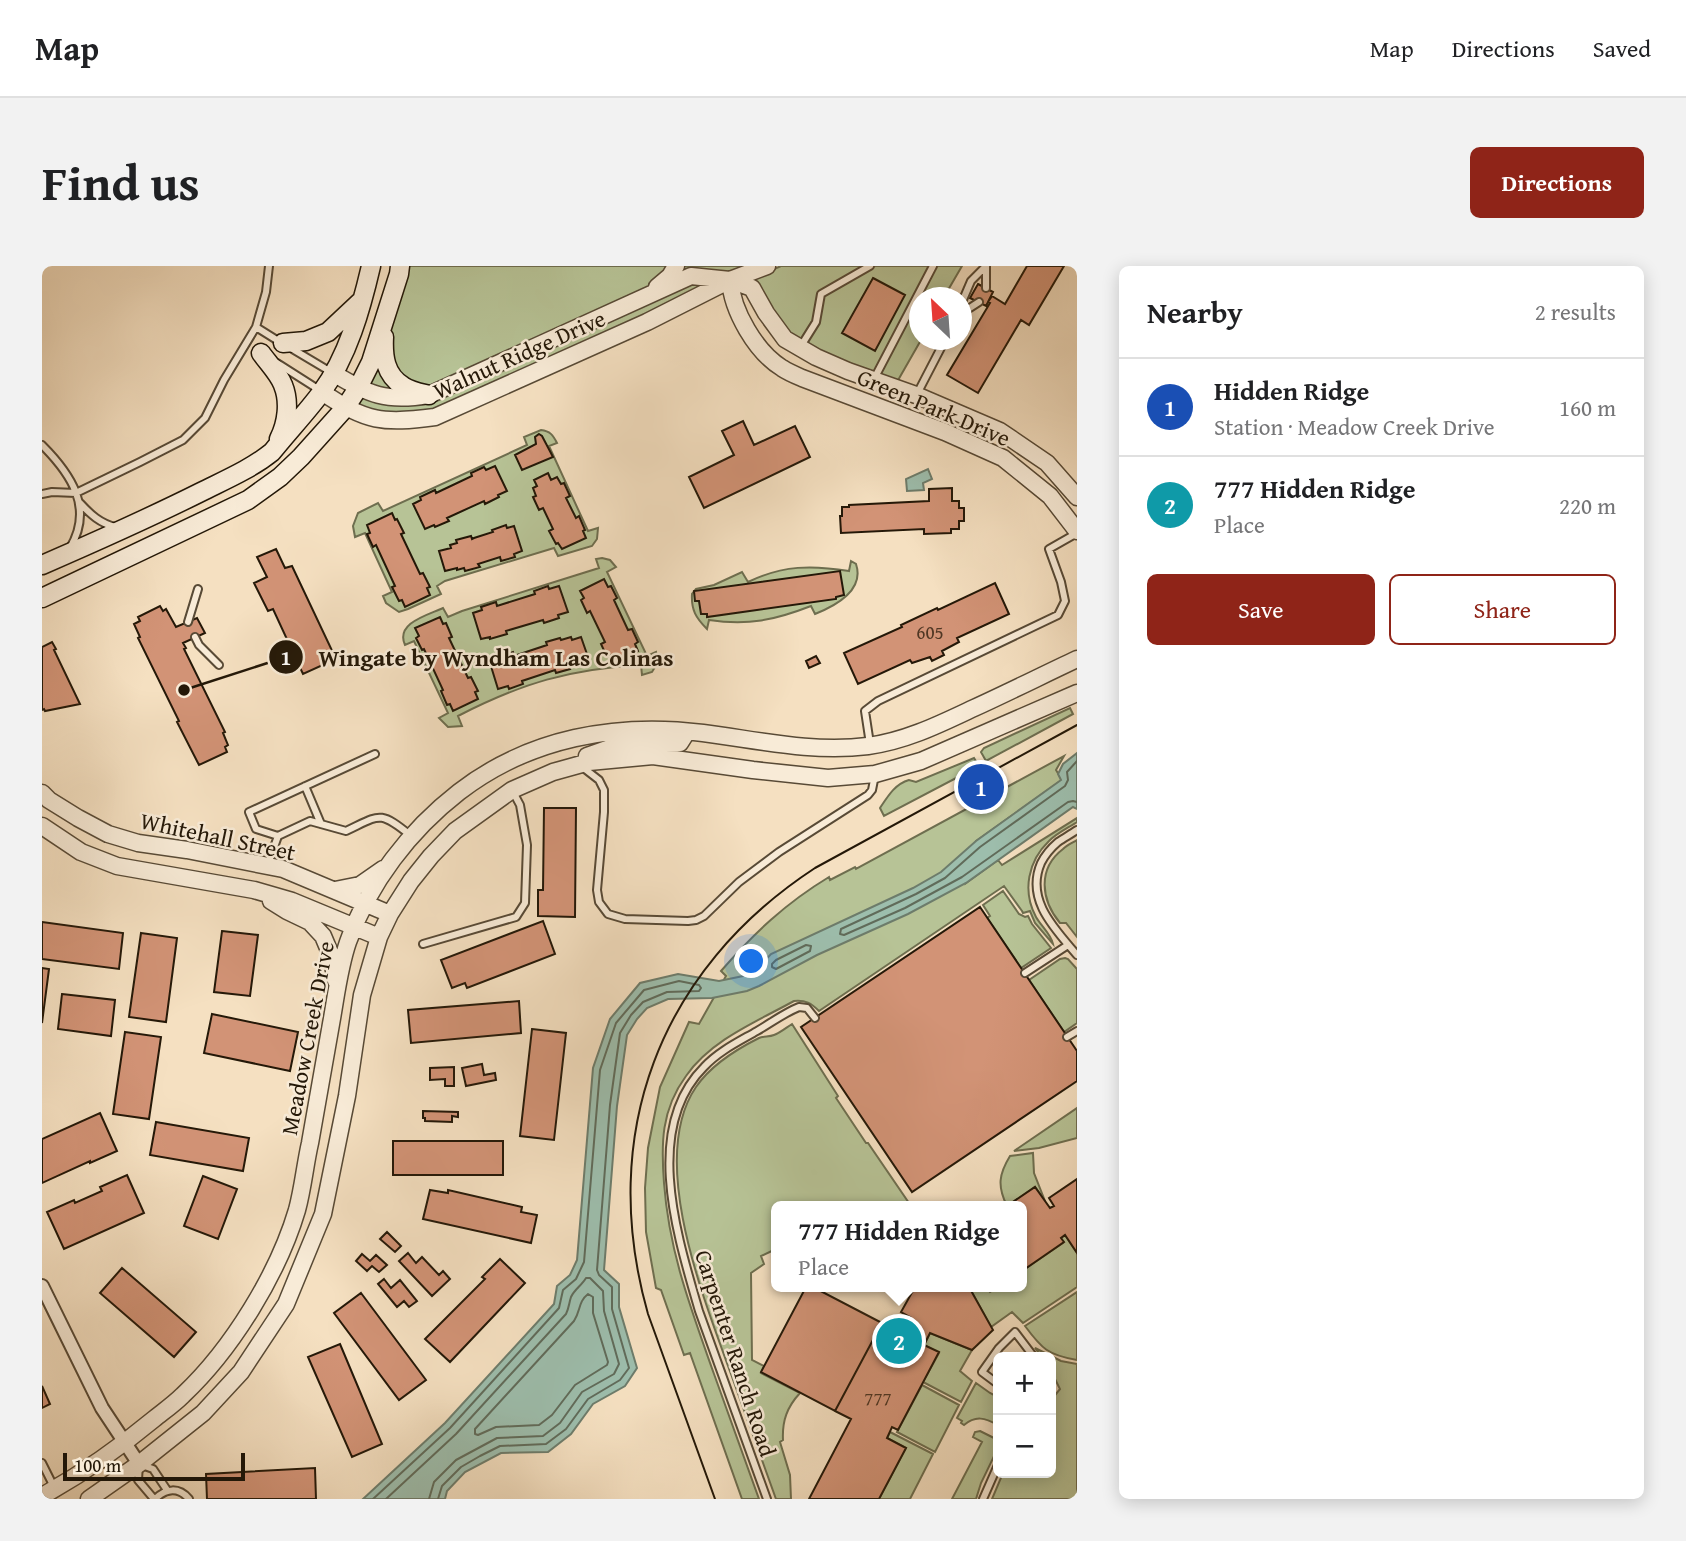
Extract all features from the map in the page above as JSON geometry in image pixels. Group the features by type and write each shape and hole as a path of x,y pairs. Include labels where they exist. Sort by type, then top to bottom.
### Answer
{"main road":[{"path":"47,563 137,523 265,458 322,392 341,359 363,299 371,266"},
{"path":"42,598 248,500 280,477 345,408 358,388 371,362 400,266"},
{"path":"283,343 306,341 328,332 363,299"},
{"path":"385,318 383,354 390,374 403,387 429,395"},
{"path":"261,353 283,383 286,400 285,424 276,447"}],"street":[{"path":"646,296 670,276 677,266"},
{"path":"720,266 730,281"},
{"name":"Walnut Ridge Drive","path":"322,392 345,408 377,420 393,422 435,417 767,266"},
{"name":"Walnut Ridge Drive","path":"333,373 358,388 379,396 408,399 429,395 691,276 730,281"},
{"name":"Green Park Drive","path":"1077,497 1046,463 1000,430 837,366 785,339 752,288 730,281 731,295 746,327 762,350 781,368 945,432 1003,458 1050,496 1077,532"},
{"name":"Green Park Drive","path":"829,387 862,390 890,401 907,403 916,395"},
{"name":"Meadow Creek Drive","path":"48,1493 124,1444 184,1395 220,1355 256,1302 282,1250 297,1209 347,945 366,903 388,866 430,816 462,789 499,766 537,749 600,732 647,729 687,732 821,749 870,746 917,735 1077,659"},
{"name":"Meadow Creek Drive","path":"89,1499 139,1464 202,1413 241,1372 286,1304 323,1214 347,1096 362,995 379,937 411,881 455,831 512,790 553,772 589,762 653,756 828,778 875,774 921,761 1077,692"},
{"path":"553,772 590,754 621,744 680,743 687,732"},
{"path":"870,746 875,774"},
{"name":"Whitehall Street","path":"44,800 108,834 138,844 187,850 283,869 390,914"},
{"name":"Whitehall Street","path":"42,826 81,852 117,866 254,890 292,901 379,937"},
{"path":"335,890 360,885 388,866"},
{"path":"254,890 286,911 310,922 323,936 335,968 337,988"},
{"path":"42,1286 102,1408 139,1464"}],"lane":[{"path":"42,494 76,492 140,463 183,440 205,418 256,327 266,292 269,266"},
{"path":"800,348 816,322 821,294 870,266"},
{"path":"873,380 933,266"},
{"path":"985,288 986,266"},
{"path":"968,287 986,266"},
{"path":"972,306 979,302"},
{"path":"256,327 333,373"},
{"path":"246,343 322,392"},
{"path":"916,395 940,350"},
{"path":"42,445 60,463 76,492 81,515 76,539 69,549 47,563"},
{"path":"80,503 95,519 105,524 116,527 137,523"},
{"path":"870,746 865,711 878,701 1058,615 1065,601 1049,549 1077,532"},
{"path":"188,622 198,589"},
{"path":"195,638 219,665"},
{"path":"375,754 249,812 256,829 278,836 310,821 346,831 377,816 391,819 412,836"},
{"path":"579,765 592,773 604,790 597,890 599,902 608,914 625,919 688,921 704,916 739,882 779,852 868,795 872,790 875,774"},
{"path":"305,786 321,824"},
{"path":"423,944 516,917 525,903 527,845 520,805 512,790"},
{"path":"1077,831 1058,842 1044,857 1036,885 1046,917 1077,955"},
{"path":"267,866 278,836"},
{"path":"1025,973 1068,945"},
{"name":"Carpenter Ranch Road","path":"767,1499 690,1280 670,1184 669,1142 682,1096 702,1068 715,1056 799,1007 807,1008 815,1018"},
{"path":"1068,1037 1077,1031"},
{"path":"996,1352 1015,1332 1030,1352"},
{"path":"993,1356 982,1372 993,1380"},
{"path":"42,1463 48,1493"},
{"path":"167,1490 153,1469 139,1464 138,1480 154,1499 167,1490 180,1491 189,1499"},
{"path":"983,1499 993,1476"}],"shaded area":[{"path":"402,266 753,266 441,413 391,417 349,406"},
{"path":"781,266 962,266 950,287 909,287 909,350 915,350 897,382 825,356 799,341 774,314 754,278"},
{"path":"541,430 551,434 557,443 549,446 588,531 598,528 597,539 592,546 558,556 554,548 445,581 437,586 441,594 399,612 386,603 383,596 392,592 365,533 355,537 353,526 358,513 378,503 383,511 527,445 524,437"},
{"path":"596,559 610,560 616,567 607,572 647,656 656,652 658,662 652,672 642,675 641,665 569,674 525,686 481,704 458,716 462,726 448,727 439,718 448,713 414,641 405,645 403,637 409,625 443,608 448,617 599,568"},
{"path":"851,561 856,564 858,574 852,590 839,602 815,614 811,606 761,620 709,620 707,629 693,609 692,594 696,589 714,585 742,572 748,582 786,569 823,568 849,571"},
{"path":"1070,708 1073,714 986,761 981,752 984,748"},
{"path":"1064,756 1056,770 1062,780 976,841 966,883 998,860 1002,865 1077,818 1077,822 1055,836 1042,849 1029,877 1032,907 1053,944 1035,923 1030,911 1023,913 1004,886 819,1011 808,1003 794,1001 721,1042 696,1063 672,1102 663,1141 664,1183 671,1233 689,1303 759,1499 742,1499 690,1353 684,1355 661,1290 656,1288 646,1232 645,1188 648,1148 660,1087 689,1022 699,1024 726,976 721,971 758,931 785,908 829,877 830,880 855,867 856,869"},
{"path":"974,758 979,766 884,816 880,808 900,784 909,780 916,782"},
{"path":"1077,840 1077,937 1066,923 1060,923 1054,914 1049,905 1045,885 1049,866 1055,857"},
{"path":"1003,891 1019,914 1028,916 1051,948 1021,968 987,918 990,916 983,905"},
{"path":"1065,958 1077,969 1077,1023 1064,1032 1029,980"},
{"path":"792,1024 838,1096 836,1098 908,1201 771,1201 771,1251 761,1256 764,1264 751,1273 752,1360 764,1366 761,1373 800,1393 786,1415 783,1440 780,1442 790,1475 791,1499 776,1499 707,1308 685,1229 678,1190 677,1152 682,1117 696,1087 724,1059 759,1038 776,1034"},
{"path":"1077,1108 1077,1138 1039,1148 1014,1151"},
{"path":"1033,1153 1034,1173 1045,1201 1035,1187 1014,1201 1005,1201 1001,1186 1002,1174 1010,1156"},
{"path":"1065,1235 1077,1253 1077,1287 1023,1323 1012,1312 991,1327 972,1292 1027,1292 1027,1268 1063,1243 1061,1238"},
{"path":"1077,1292 1077,1360 1046,1350 1025,1326"},
{"path":"930,1333 972,1350 960,1371 972,1381 961,1402 923,1382 939,1353 924,1345"},
{"path":"1056,1358 1077,1364 1077,1499 992,1499 1001,1478 1056,1478 1056,1394 1060,1389 1056,1381"},
{"path":"976,1383 993,1394 993,1423 981,1419 964,1425 957,1418"},
{"path":"922,1385 959,1405 935,1452 897,1432"},
{"path":"980,1431 993,1438 993,1458 976,1499 952,1499 982,1442 973,1437 975,1432"},
{"path":"890,1432 933,1454 910,1499 879,1499 906,1448 887,1438"}],"water":[{"path":"928,469 932,479 923,483 924,490 907,491 906,479"},
{"path":"1077,753 1077,809 1073,807 966,883 908,914 817,955 747,991 712,998 668,999 647,1008 627,1035 617,1106 604,1270 619,1284 619,1307 637,1368 625,1386 593,1404 571,1434 548,1452 501,1453 465,1472 447,1491 445,1499 363,1499 445,1423 554,1304 557,1286 570,1275 577,1260 593,1068 610,1019 640,983 678,974 719,981 748,975 771,954 913,888 941,872 976,841 1061,780 1058,774 1063,764"}],"building":[{"path":"1027,266 1064,266 1029,325 1021,320 978,393 947,375 962,350 972,350 972,333 992,296 1005,304"},
{"path":"873,278 905,295 875,351 842,333"},
{"path":"978,284 993,292 986,306 972,299"},
{"path":"743,421 754,445 795,426 810,457 704,508 689,477 734,455 722,431"},
{"path":"539,434 553,457 522,470 515,455 536,444 535,437"},
{"path":"495,466 507,491 485,504 484,501 447,518 449,521 425,529 413,504 421,500 420,497 435,490 436,493 472,476 471,473 484,467 486,470"},
{"path":"548,473 551,480 557,477 561,484 564,483 570,496 566,498 585,530 583,531 586,538 562,549 549,531 553,529 543,508 539,510 533,497 536,496 533,488 537,486 534,480"},
{"path":"952,488 952,501 959,501 959,508 964,508 964,521 959,521 959,529 951,529 951,533 924,534 924,529 841,533 842,507 929,501 929,489"},
{"path":"392,513 404,533 401,534 420,574 423,573 430,587 427,588 430,595 405,607 392,587 395,586 376,545 373,547 367,534 370,533 367,525"},
{"path":"506,525 507,528 514,526 522,551 514,554 515,557 501,561 500,557 465,571 464,568 457,568 445,571 439,551 451,548 450,545 457,543 456,540 471,536 472,539"},
{"path":"276,549 285,568 292,566 336,659 303,674 273,609 268,611 254,583 267,577 257,557"},
{"path":"840,571 844,595 836,599 707,617 707,614 701,614 699,601 695,601 694,591"},
{"path":"604,579 617,598 614,600 628,630 632,629 638,642 635,644 638,651 615,662 611,655 607,657 601,644 605,642 590,611 587,613 581,600 584,598 580,591"},
{"path":"995,583 1009,614 957,638 959,642 942,651 944,655 932,661 930,657 912,663 910,660 858,684 844,653"},
{"path":"548,586 549,589 559,586 568,612 544,623 543,620 506,631 507,634 481,639 473,613 496,602 497,606 535,594 534,591"},
{"path":"160,606 163,611 166,609 176,627 197,618 205,633 183,643 186,648 184,649 225,732 223,733 228,745 225,747 227,752 199,765 138,638 140,637 134,624 140,621 138,617"},
{"path":"440,617 443,624 446,623 452,637 449,638 468,678 471,677 478,691 475,692 478,699 453,711 450,704 447,705 441,691 443,690 416,638 419,636 415,628"},
{"path":"571,637 572,640 581,637 588,657 578,660 579,663 569,667 570,669 556,673 555,670 522,681 523,684 509,689 508,686 498,689 490,663 513,652 514,656 547,645 546,642"},
{"path":"52,642 80,704 45,711 42,710 42,647"},
{"path":"816,656 820,663 809,668 806,661"},
{"path":"544,808 576,808 575,917 538,916 538,890 543,890"},
{"path":"980,907 1077,1051 1077,1081 912,1192 801,1027"},
{"path":"543,921 555,954 467,988 465,983 452,988 441,960"},
{"path":"42,922 123,933 119,969 42,959"},
{"path":"222,931 258,935 250,996 214,992"},
{"path":"141,933 177,938 166,1022 129,1017"},
{"path":"42,968 49,969 42,1023"},
{"path":"62,994 115,1000 111,1036 58,1029"},
{"path":"519,1001 521,1033 411,1043 408,1010"},
{"path":"212,1014 298,1032 290,1071 204,1053"},
{"path":"532,1029 566,1033 554,1140 520,1136"},
{"path":"125,1032 161,1037 149,1119 113,1114"},
{"path":"482,1064 484,1075 495,1073 496,1080 466,1086 462,1068"},
{"path":"454,1067 454,1086 445,1086 445,1079 430,1080 430,1068"},
{"path":"423,1111 458,1112 458,1117 452,1116 452,1122 425,1121"},
{"path":"100,1113 117,1151 42,1183 42,1139"},
{"path":"156,1122 249,1138 243,1171 150,1155"},
{"path":"393,1141 503,1141 503,1175 393,1175"},
{"path":"127,1175 144,1213 64,1249 47,1212 102,1191 100,1187"},
{"path":"203,1176 237,1189 218,1239 184,1226"},
{"path":"1077,1179 1077,1253 1065,1235 1061,1238 1064,1242 1027,1268 1027,1201 1014,1201 1035,1187 1050,1208 1054,1206 1049,1198"},
{"path":"430,1190 448,1193 448,1190 522,1207 521,1212 537,1215 531,1243 423,1219"},
{"path":"387,1232 401,1246 395,1252 380,1239"},
{"path":"408,1253 416,1263 422,1257 439,1275 443,1271 450,1279 432,1296 399,1261"},
{"path":"362,1254 370,1261 376,1255 387,1265 379,1272 372,1266 367,1271 356,1261"},
{"path":"500,1259 525,1283 450,1362 425,1339 485,1279 482,1277"},
{"path":"122,1268 196,1332 174,1357 100,1293"},
{"path":"384,1279 391,1288 400,1280 417,1301 409,1307 404,1301 397,1307 378,1284"},
{"path":"803,1292 823,1292 882,1323 835,1411 761,1372"},
{"path":"912,1292 972,1292 993,1330 972,1350 930,1333 924,1345 939,1352 898,1430 892,1427 887,1438 906,1448 879,1499 809,1499 851,1419 835,1411 882,1323 900,1333 910,1317 901,1312"},
{"path":"361,1293 426,1380 399,1400 334,1313"},
{"path":"340,1344 382,1444 352,1457 308,1357"},
{"path":"42,1386 50,1404 42,1408"},
{"path":"315,1468 316,1499 207,1499 206,1474"}],"tram line":[{"path":"715,1499 648,1314 634,1248 631,1183 637,1121 654,1062 680,1007 716,956 761,909 815,868 1077,725"}],"place":[{"name":"Wingate by Wyndham Las Colinas","path":"184,690"},
{"name":"Hidden Ridge","path":"981,787"},
{"name":"777 Hidden Ridge","path":"899,1341"}]}
